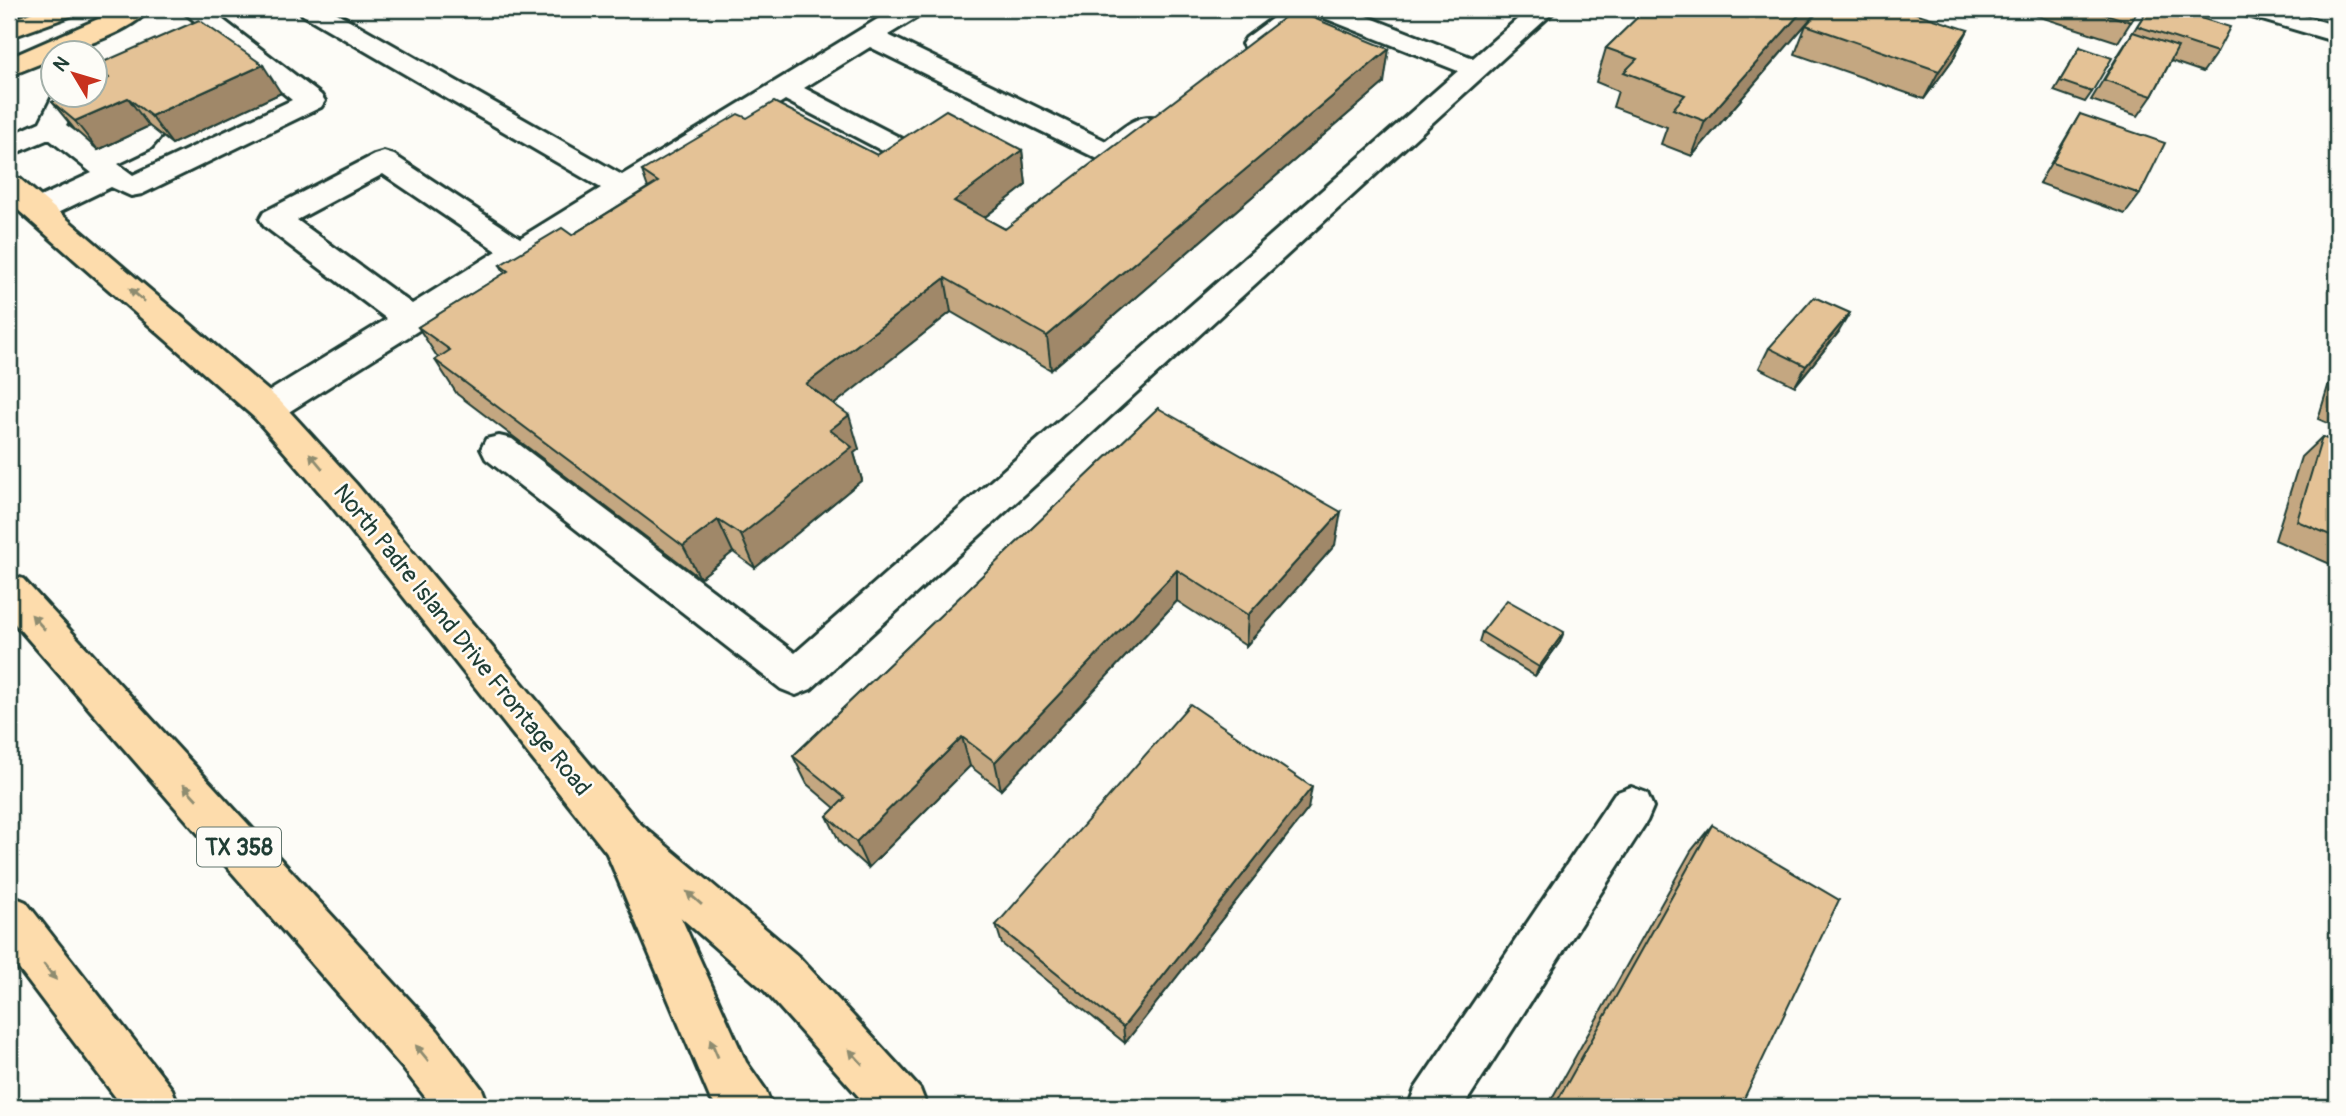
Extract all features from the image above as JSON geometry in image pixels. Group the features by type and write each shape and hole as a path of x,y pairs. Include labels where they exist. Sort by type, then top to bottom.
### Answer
{"main road":[{"path":"9,30 64,9"},
{"path":"9,68 127,17 136,9"},
{"name":"North Padre Island Drive Frontage Road","path":"9,186 267,409 328,476 622,837 782,974 902,1107"},
{"name":"TX 358","path":"9,590 420,1049 464,1107"},
{"path":"622,837 728,1080 747,1107"},
{"path":"9,918 154,1107"}],"street":[{"path":"312,9 622,188"},
{"path":"267,409 912,9"},
{"path":"1233,60 1301,9"},
{"path":"1326,9 1476,69"},
{"path":"499,449 796,677 1544,9"},
{"path":"2254,9 2337,34"},
{"path":"51,127 131,187 311,101 274,80 199,23"},
{"path":"868,36 1097,161 1163,112"},
{"path":"783,88 910,154"},
{"path":"9,146 51,127 68,108"},
{"path":"38,210 105,169 142,139"},
{"path":"411,320 275,219 384,161 520,252"},
{"path":"1433,1107 1631,807"}],"building":[{"path":"1646,9 1804,9 1705,121 1673,109 1685,95 1624,72 1637,59 1606,48"},
{"path":"1821,9 1903,9 1968,30 1939,71 1806,25"},
{"path":"2089,9 2139,9 2131,22"},
{"path":"2148,9 2171,9 2230,27 2217,52 2137,26"},
{"path":"1294,10 1389,49 1047,336 945,278 806,384 849,415 830,430 852,447 741,535 718,520 683,546 435,360 450,350 418,327 508,271 500,265 562,228 572,235 658,182 642,171 738,114 747,118 774,102 877,155 946,110 1022,150 954,201 1005,229"},
{"path":"199,20 263,65 151,116 128,98 108,107 108,60"},
{"path":"2133,32 2178,47 2152,96 2104,80"},
{"path":"2080,47 2112,58 2092,92 2060,81"},
{"path":"59,108 105,108 75,121"},
{"path":"2080,114 2165,143 2140,194 2052,163"},
{"path":"1814,297 1850,313 1806,366 1769,348"},
{"path":"1158,408 1341,512 1248,615 1177,570 995,762 962,737 856,842 827,816 845,798 793,756"},
{"path":"2322,437 2337,443 2337,538 2297,521"},
{"path":"1507,600 1564,632 1539,667 1482,632"},
{"path":"1190,704 1312,787 1123,1027 996,925"},
{"path":"1712,825 1839,900 1740,1107 1554,1107"}]}
